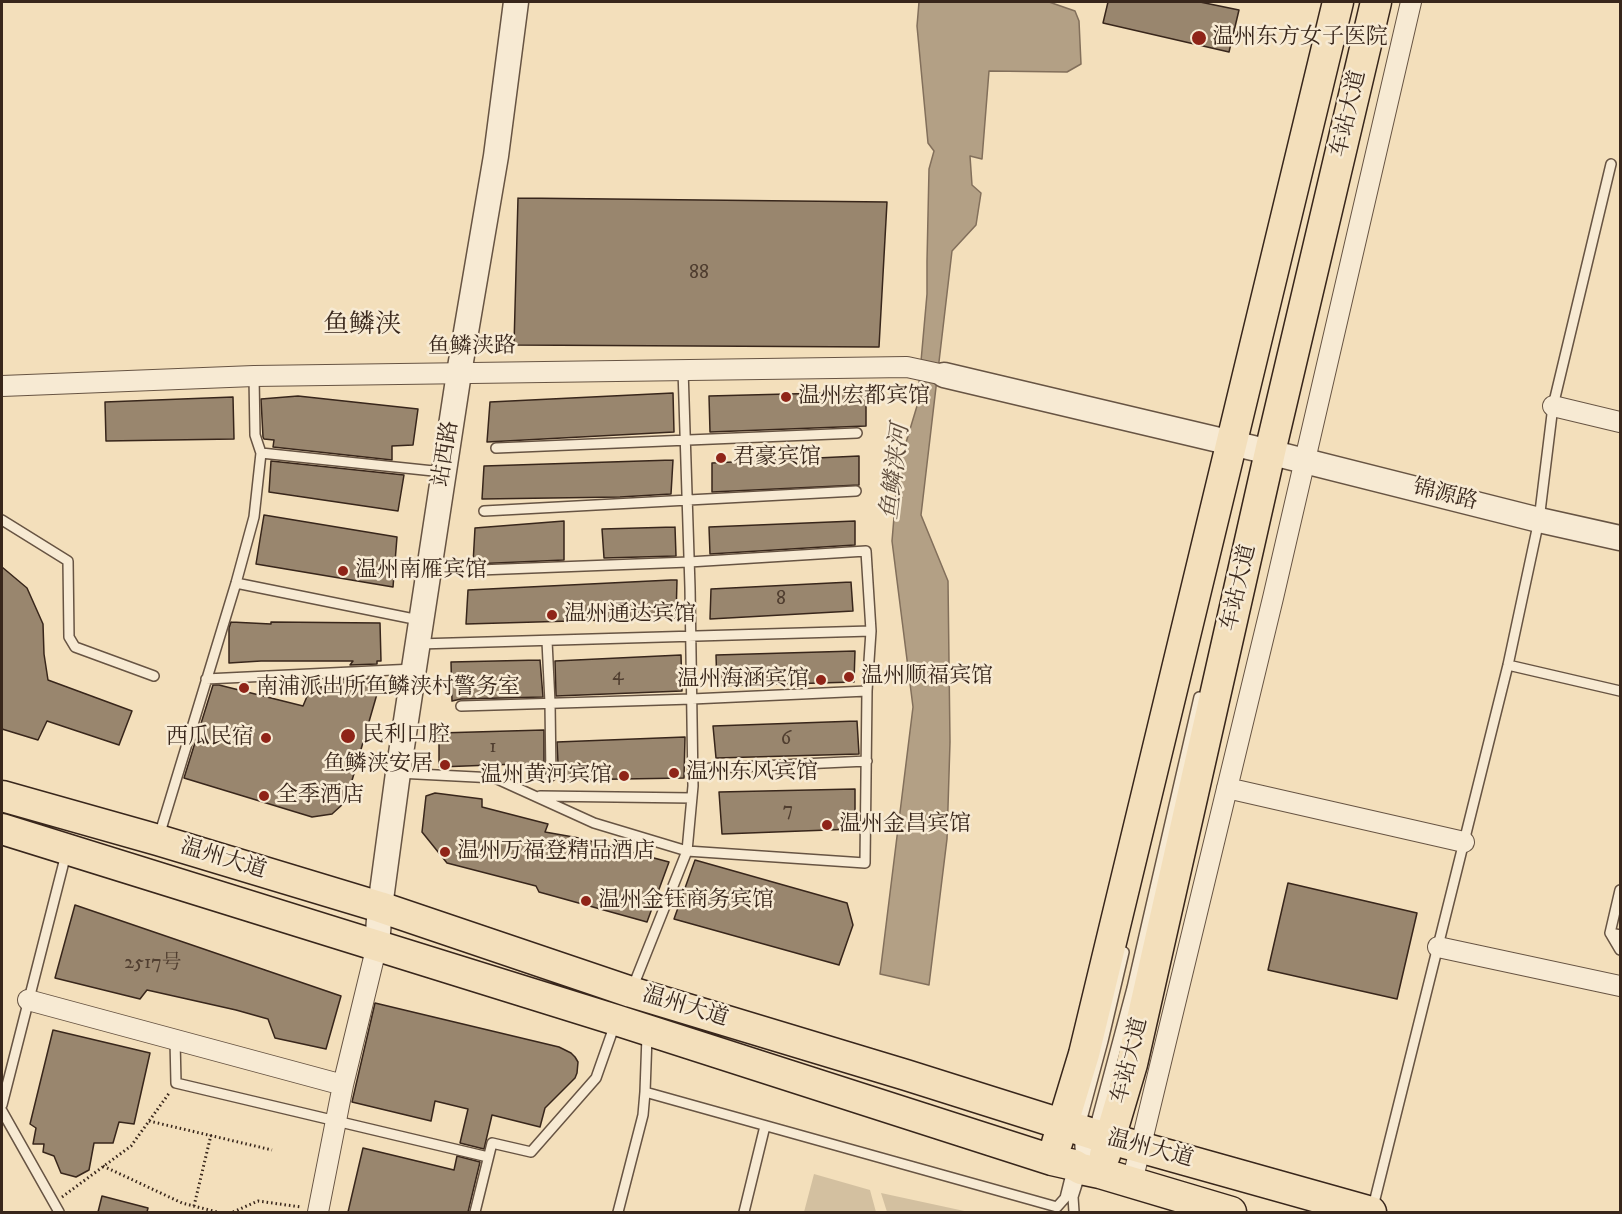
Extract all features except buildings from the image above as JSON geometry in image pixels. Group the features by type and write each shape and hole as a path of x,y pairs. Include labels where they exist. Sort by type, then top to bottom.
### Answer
{"main road":[{"name":"车站大道","path":"1077,1167 1086,1132 1132,1064 1338,2"},
{"name":"车站大道","path":"1077,1167 1086,1132 1084,1054 1376,2"},
{"name":"温州大道","path":"2,796 380,907 631,992 1086,1132 1371,1212"},
{"name":"温州大道","path":"2,829 616,1020 1077,1167 1231,1212"}],"street":[{"name":"站西路","path":"377,945 398,773 459,373 496,156 516,2"},
{"path":"1132,1182 1305,461 1411,2"},
{"name":"鱼鳞浃路","path":"2,386 254,376 683,369 907,367 944,375"},
{"name":"锦源路","path":"944,375 1251,447 1539,520 1620,538"},
{"path":"1553,406 1620,422"},
{"path":"1227,788 1464,842"},
{"path":"319,1211 343,1085 377,945"},
{"path":"1438,946 1620,986"},
{"path":"28,1000 343,1085"}],"lane":[{"path":"1371,1212 1508,665 1539,520 1553,406 1611,164"},
{"path":"631,992 687,852 692,798 691,636 683,369"},
{"path":"158,840 254,517 261,453 255,435 254,376"},
{"path":"496,448 857,433"},
{"path":"261,453 444,472"},
{"path":"484,511 856,491"},
{"path":"2,520 68,561 69,637 75,647 154,676"},
{"path":"398,773 495,778 594,823 687,852 865,862 867,691 871,631 866,551 689,562 479,570"},
{"path":"236,582 420,633 547,640 871,631"},
{"path":"547,640 551,776"},
{"path":"1508,665 1620,691"},
{"path":"206,679 414,669"},
{"path":"460,705 692,699 867,691"},
{"path":"1086,1132 1132,988 1201,691"},
{"path":"693,769 867,761"},
{"path":"534,796 692,798"},
{"path":"2,1105 67,849"},
{"path":"1620,891 1610,933 1620,950"},
{"path":"1610,933 1620,935"},
{"path":"1086,1132 1103,1041 1127,938"},
{"path":"475,1212 492,1143 531,1152 596,1078 616,1020"},
{"path":"618,1212 643,1115 647,1030"},
{"path":"175,1040 176,1083 488,1157"},
{"path":"645,1092 1057,1207 1065,1198 1077,1167"},
{"path":"2,1111 59,1212"},
{"path":"744,1212 765,1126"},
{"path":"1074,1212 1072,1197 1077,1167"}],"path":[{"path":"53,1203 131,1146 176,1083"},
{"path":"149,1120 272,1150"},
{"path":"194,1206 211,1135"},
{"path":"103,1166 182,1203 217,1212"},
{"path":"233,1212 258,1201 319,1211"}],"shaded area":[{"path":"919,2 1049,2 1075,11 1079,21 1081,64 1067,72 989,71 982,159 970,156 972,185 981,193 976,225 952,251 921,515 948,581 950,742 947,839 929,985 880,974 913,707 892,541 898,469 917,406 927,294 929,169 934,151 928,143 917,26"},
{"path":"814,1174 870,1190 876,1212 804,1212"},
{"path":"881,1193 969,1212 887,1212"}],"place":[{"name":"温州东方女子医院","path":"1199,38"},
{"name":"温州宏都宾馆","path":"786,397"},
{"name":"君豪宾馆","path":"721,458"},
{"name":"温州南雁宾馆","path":"343,571"},
{"name":"温州通达宾馆","path":"552,615"},
{"name":"温州顺福宾馆","path":"849,677"},
{"name":"温州海涵宾馆","path":"821,680"},
{"name":"南浦派出所鱼鳞浃村警务室","path":"244,688"},
{"name":"民利口腔","path":"348,736"},
{"name":"西瓜民宿","path":"266,738"},
{"name":"鱼鳞浃安居","path":"445,765"},
{"name":"温州东风宾馆","path":"674,773"},
{"name":"温州黄河宾馆","path":"624,776"},
{"name":"全季酒店","path":"264,796"},
{"name":"温州金昌宾馆","path":"827,825"},
{"name":"温州万福登精品酒店","path":"445,852"},
{"name":"温州金钰商务宾馆","path":"586,901"}],"district":[{"name":"鱼鳞浃","path":"362,327"}],"water label":[{"name":"鱼鳞浃河","path":"897,472"}]}
